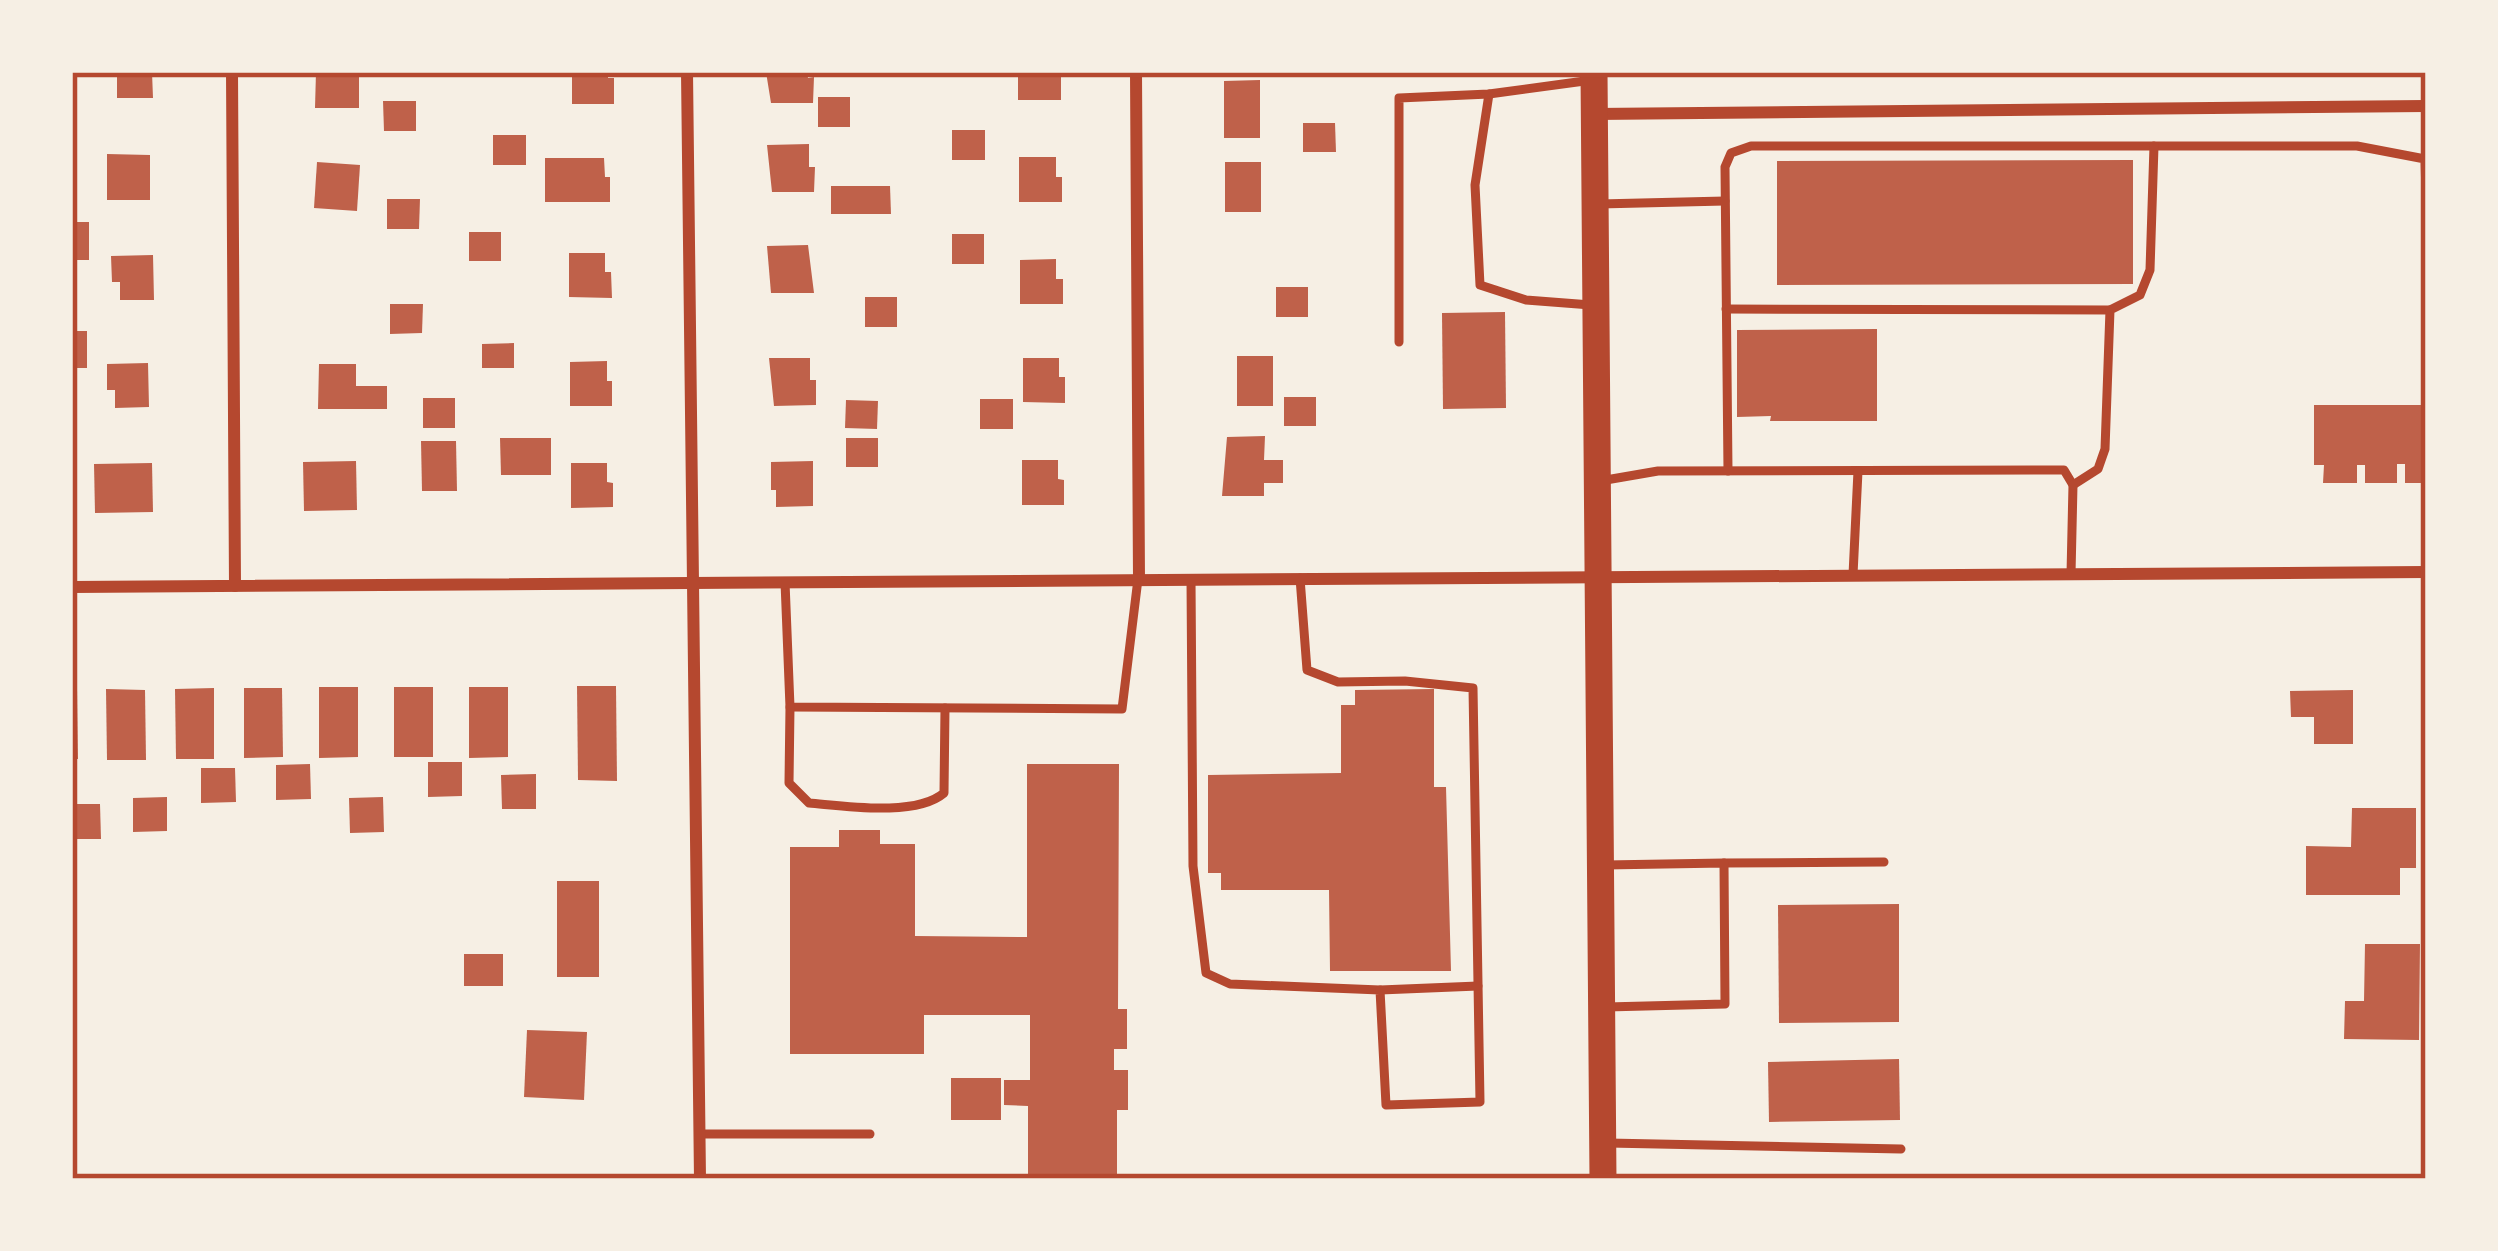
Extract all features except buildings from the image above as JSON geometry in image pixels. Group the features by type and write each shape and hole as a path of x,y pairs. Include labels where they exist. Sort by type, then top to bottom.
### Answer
{"main road":[{"path":"1594,76 1603,1179"}],"street":[{"path":"232,72 235,586"},
{"path":"688,72 700,1179"},
{"path":"1136,72 1138,579"},
{"path":"1594,114 2426,106"},
{"path":"72,587 2426,572"}],"lane":[{"path":"1399,342 1399,98 1489,94 1594,76"},
{"path":"1489,94 1475,184 1480,285 1526,300 1595,305"},
{"path":"1728,471 1725,167 1731,153 1751,146 2357,146 2425,159 2426,196"},
{"path":"1726,309 2110,310 2140,296 2150,270 2154,146"},
{"path":"1595,204 1725,201"},
{"path":"2073,485 2098,469 2105,448 2110,310"},
{"path":"1597,482 1658,471 2063,470 2073,485 2072,574"},
{"path":"1853,574 1858,471"},
{"path":"1300,578 1307,670 1338,682 1406,681 1473,688 1480,1102 1386,1105 1380,990"},
{"path":"790,707 1123,709 1138,579"},
{"path":"1191,579 1193,866 1206,973 1230,984 1380,990 1478,986"},
{"path":"784,582 788,783 808,803 931,805 944,793 945,708"},
{"path":"1600,865 1884,862"},
{"path":"1601,1007 1725,1004 1724,863"},
{"path":"699,1134 870,1134"},
{"path":"1602,1143 1901,1149"}]}
